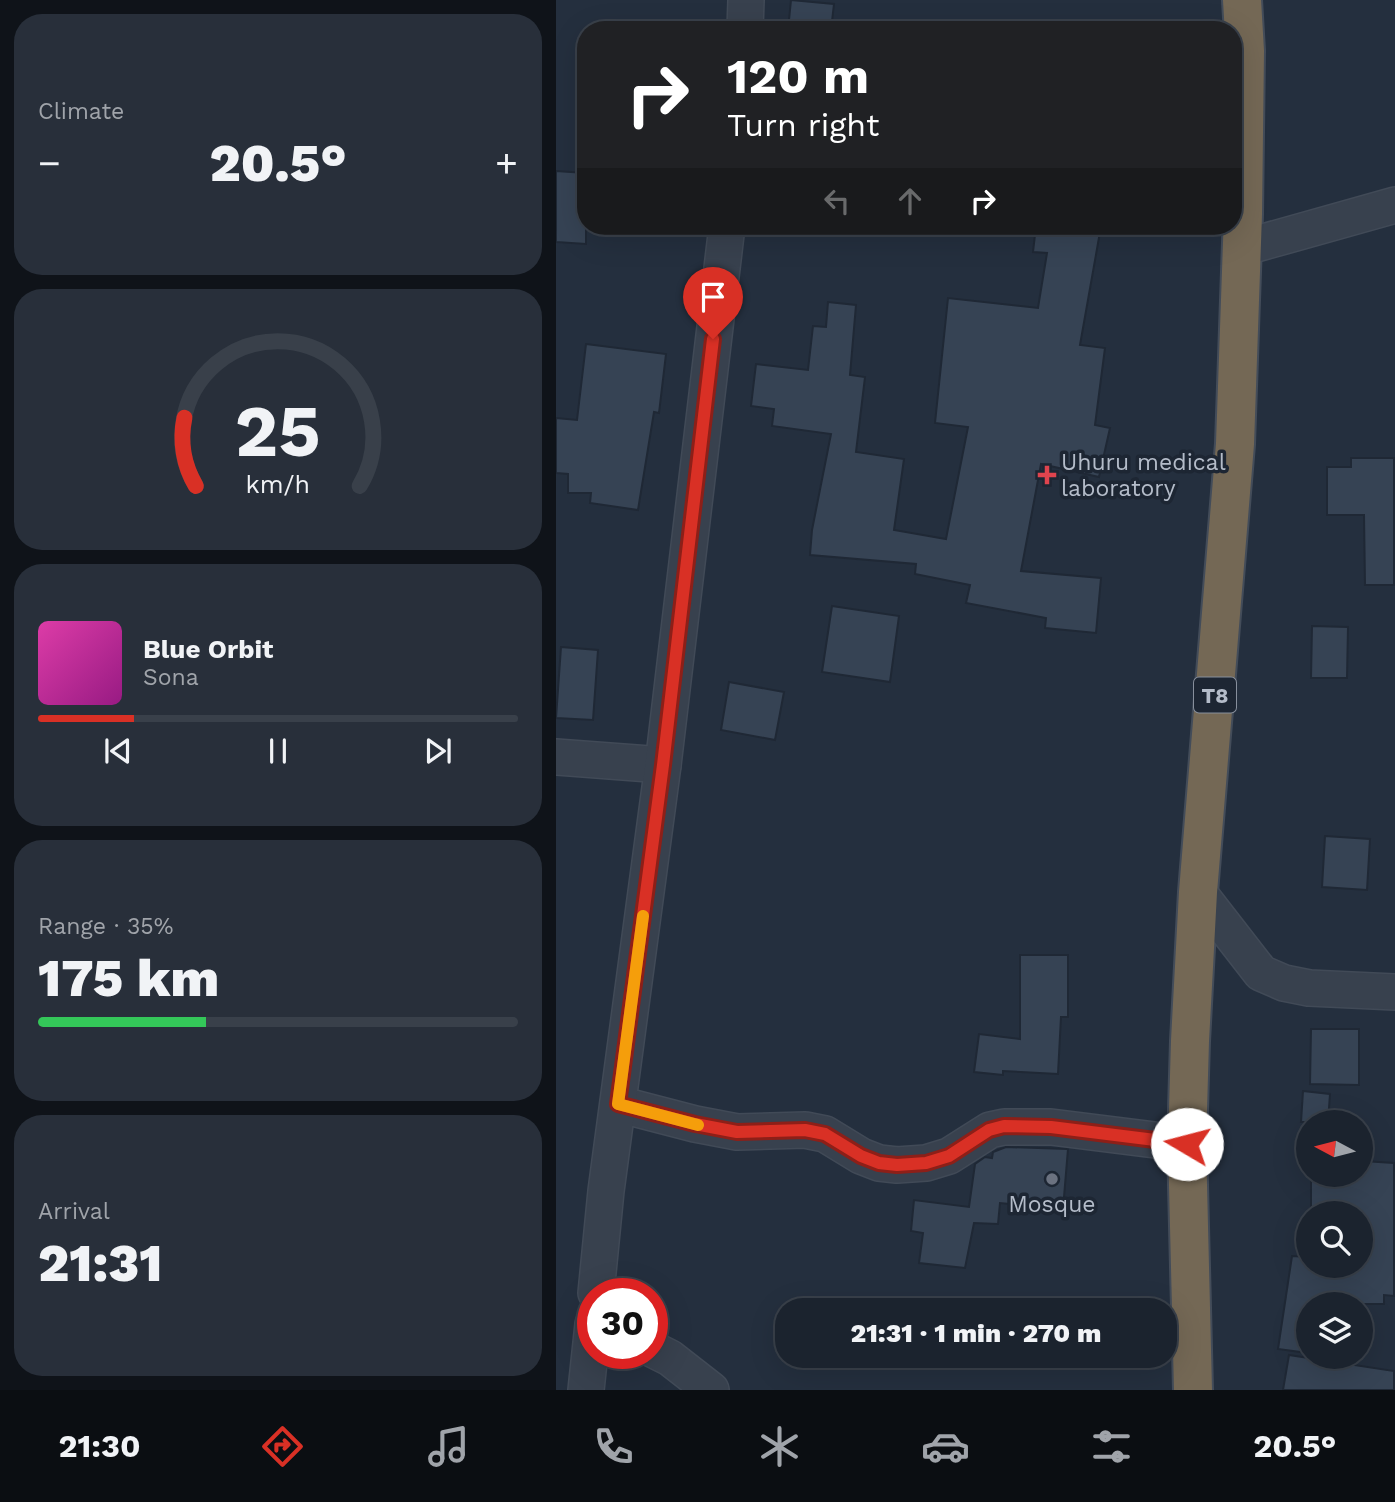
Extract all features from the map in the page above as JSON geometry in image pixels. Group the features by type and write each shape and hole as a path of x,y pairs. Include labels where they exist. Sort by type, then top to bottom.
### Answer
{"highway":[{"name":"T8","path":"1193,1390 1187,1144 1198,892 1235,444 1242,248 1245,51 1242,0"}],"street":[{"path":"745,21 746,0"},
{"path":"1242,248 1394,205"},
{"path":"598,1278 663,765 726,235"},
{"path":"556,757 663,765"},
{"path":"1198,892 1261,973 1284,983 1309,988 1394,992"},
{"path":"618,1104 726,1130 757,1133 805,1130 825,1134 861,1156 879,1163 897,1165 926,1163 949,1156 989,1130 1004,1126 1051,1127 1187,1144"},
{"path":"668,1357 711,1390"},
{"path":"586,1390 588,1369"}],"building":[{"path":"791,0 834,4 832,21 789,21"},
{"path":"556,171 577,172 577,235 586,235 586,244 556,242"},
{"path":"1035,235 1099,235 1080,345 1105,348 1095,425 1110,428 1099,477 1041,464 1021,571 1101,578 1096,633 1045,628 1046,618 966,603 970,585 915,574 916,564 810,555 812,530 831,434 772,426 774,409 751,406 756,364 808,370 813,326 826,327 828,302 856,305 850,375 865,377 856,452 904,459 894,530 946,539 968,427 935,423 948,298 1038,308 1047,253 1033,252"},
{"path":"586,344 666,354 659,413 654,412 638,510 590,503 591,493 568,493 568,474 556,473 556,418 577,420"},
{"path":"1351,458 1394,458 1394,585 1365,585 1364,515 1327,515 1327,467 1351,467"},
{"path":"832,606 899,616 890,682 822,672"},
{"path":"1312,626 1348,627 1347,678 1311,678"},
{"path":"561,647 598,650 593,720 556,718"},
{"path":"729,682 784,692 775,740 721,730"},
{"path":"1325,836 1370,839 1367,890 1322,887"},
{"path":"1020,955 1068,955 1068,1017 1061,1017 1058,1074 1003,1071 1003,1075 974,1072 979,1034 1020,1039"},
{"path":"1311,1029 1359,1029 1359,1085 1310,1084"},
{"path":"1303,1091 1330,1094 1329,1110 1302,1110"},
{"path":"1006,1147 1068,1149 1063,1209 1000,1203 998,1224 974,1223 965,1268 919,1263 923,1233 911,1231 914,1200 969,1207 975,1164 985,1157 992,1158 993,1152"},
{"path":"1373,1162 1394,1163 1394,1296 1384,1295 1384,1304 1373,1304 1373,1292 1296,1292 1296,1351 1278,1349 1292,1256 1296,1256 1296,1278 1373,1278 1373,1201 1311,1201 1311,1187 1373,1187"},
{"path":"1289,1355 1296,1356 1296,1369 1373,1368 1394,1371 1394,1390 1283,1390"}],"slow traffic":[{"path":"643,916 618,1104 698,1125"}],"place":[{"name":"Uhuru medical laboratory","path":"1047,475"},
{"name":"Mosque","path":"1052,1179"}],"route":[{"path":"713,339 663,765 618,1104 715,1129 757,1133 805,1130 825,1134 861,1156 879,1163 897,1165 926,1163 949,1156 989,1130 1004,1126 1051,1127 1187,1144"}]}
